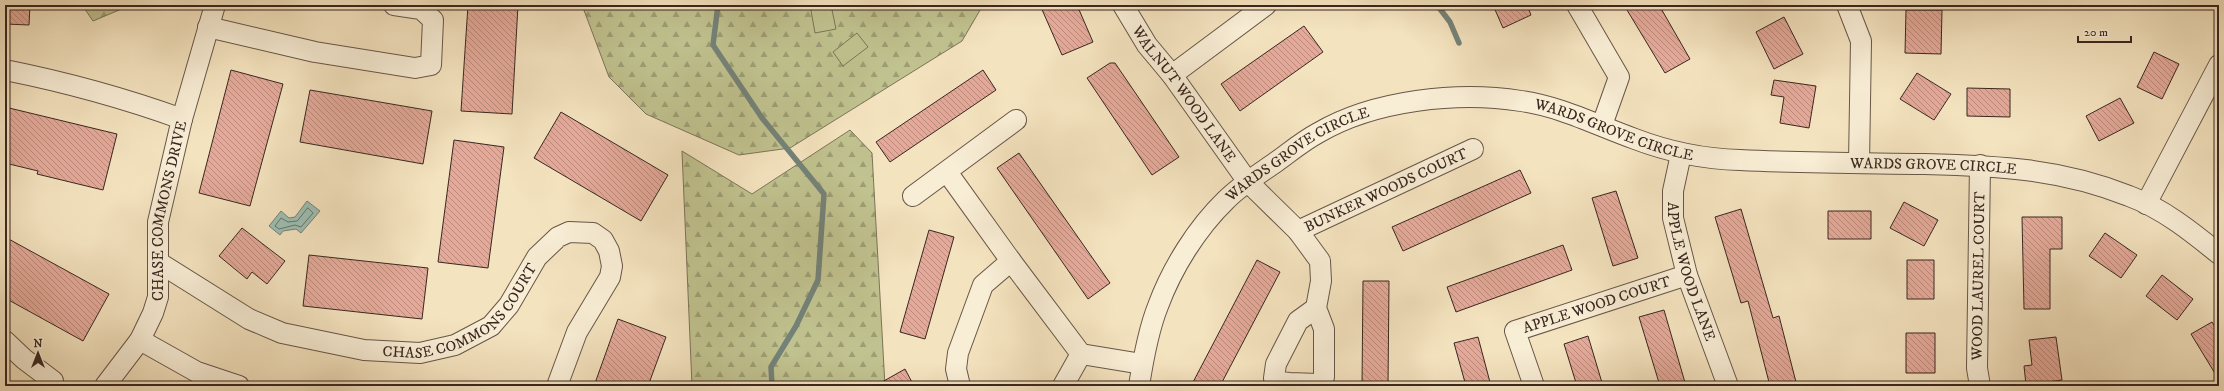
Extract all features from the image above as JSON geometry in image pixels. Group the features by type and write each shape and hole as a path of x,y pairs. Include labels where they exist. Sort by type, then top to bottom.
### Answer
{"street":[{"name":"CHASE COMMONS DRIVE","path":"102,385 140,340 153,313 158,297 158,222 182,119 215,5"},
{"path":"208,27 315,52 415,68 431,65 433,20 420,9 394,5"},
{"name":"WALNUT WOOD LANE","path":"1123,5 1147,45 1172,75 1248,182 1298,231 1320,261 1321,281 1316,308"},
{"path":"1172,75 1266,5"},
{"path":"1577,5 1619,77 1602,125"},
{"path":"1847,5 1861,41 1859,163"},
{"path":"2146,204 2219,65"},
{"path":"5,70 42,78 124,100 182,119"},
{"name":"WARDS GROVE CIRCLE","path":"1139,386 1142,364 1157,307 1183,255 1208,220 1227,199 1248,182 1319,132 1376,110 1410,102 1464,97 1519,100 1549,106 1602,125 1634,139 1681,154 1738,160 1980,165 2024,168 2060,175 2130,196 2172,220 2219,254"},
{"path":"913,196 1016,120"},
{"name":"BUNKER WOODS COURT","path":"1298,231 1473,149"},
{"name":"APPLE WOOD LANE","path":"1681,154 1673,191 1673,218 1687,274 1728,386"},
{"name":"WOOD LAUREL COURT","path":"1980,165 1976,368 1980,386"},
{"path":"947,172 1011,261 1081,354 1142,364"},
{"name":"CHASE COMMONS COURT","path":"158,262 249,319 282,333 313,341 364,350 420,353 455,345 491,326 510,305 537,257 558,237 569,232 585,231 593,233 603,240 609,251 612,266 610,277 577,332 557,386"},
{"path":"960,386 956,369 958,353 983,285 1011,261"},
{"name":"APPLE WOOD COURT","path":"1534,386 1515,331 1687,274"},
{"path":"140,340 195,379 239,386"},
{"path":"5,341 24,359 53,382"},
{"path":"1063,386 1081,354"}],"green space":[{"path":"82,5 131,5 93,21"},
{"path":"582,5 983,5 962,41 790,148 739,155 646,114 609,77"},
{"path":"810,5 831,5 836,29 815,33"},
{"path":"857,33 868,47 843,66 833,52"},
{"path":"850,130 872,153 885,386 692,386 682,151 752,194"}],"water":[{"path":"307,201 320,211 301,233 296,229 283,231 280,235 269,226 281,211 289,218 295,217"}],"building":[{"path":"5,5 30,5 29,25 5,24"},
{"path":"468,5 518,5 512,114 461,111"},
{"path":"1040,5 1077,5 1093,42 1062,55"},
{"path":"1493,5 1527,5 1531,15 1503,28"},
{"path":"1624,5 1659,5 1690,59 1665,73"},
{"path":"1906,10 1942,10 1941,54 1905,53"},
{"path":"1784,17 1803,54 1774,69 1756,32"},
{"path":"1304,26 1323,52 1240,111 1221,84"},
{"path":"2154,52 2179,64 2162,99 2137,87"},
{"path":"1110,63 1115,63 1179,157 1152,175 1087,78"},
{"path":"231,70 283,84 250,206 199,193"},
{"path":"983,70 996,90 890,162 876,142"},
{"path":"1917,73 1951,94 1934,120 1900,99"},
{"path":"1774,80 1816,86 1809,128 1780,123 1784,97 1771,95"},
{"path":"1967,88 2010,89 2010,117 1967,116"},
{"path":"310,90 432,111 423,164 300,142"},
{"path":"2120,98 2134,123 2099,141 2086,116"},
{"path":"5,107 117,134 103,190 37,174 38,171 5,163"},
{"path":"561,112 668,175 641,221 534,158"},
{"path":"454,140 504,147 488,268 438,262"},
{"path":"1019,153 1110,283 1088,299 997,168"},
{"path":"1520,170 1531,193 1403,251 1392,227"},
{"path":"1616,191 1638,258 1613,266 1592,198"},
{"path":"1904,202 1938,220 1924,246 1890,228"},
{"path":"1741,209 1773,318 1779,316 1797,386 1770,386 1748,301 1741,303 1715,217"},
{"path":"1828,211 1871,211 1871,239 1828,239"},
{"path":"2022,217 2062,217 2062,249 2050,249 2050,309 2024,309"},
{"path":"242,228 285,261 267,284 252,272 247,279 219,256"},
{"path":"929,230 954,237 925,339 900,332"},
{"path":"2105,233 2137,255 2121,278 2089,256"},
{"path":"5,237 109,294 83,341 5,298"},
{"path":"1563,245 1572,270 1456,312 1447,287"},
{"path":"309,255 428,268 422,319 303,306"},
{"path":"1257,260 1280,272 1220,386 1191,386"},
{"path":"1907,260 1934,260 1934,299 1907,299"},
{"path":"2162,275 2193,299 2177,320 2146,296"},
{"path":"1363,281 1389,281 1388,386 1362,386"},
{"path":"1664,310 1686,386 1660,386 1639,317"},
{"path":"618,319 666,337 648,386 594,386"},
{"path":"2212,322 2219,333 2219,380 2191,334"},
{"path":"1906,333 1935,333 1935,373 1906,373"},
{"path":"1588,336 1603,386 1577,386 1564,344"},
{"path":"1478,337 1491,386 1466,386 1454,343"},
{"path":"2056,337 2062,380 2026,385 2024,366 2032,365 2029,340"},
{"path":"905,369 914,386 875,386"}],"waterway":[{"path":"718,5 713,45 762,118 824,194 818,280 796,326 771,367 772,386"},
{"path":"1437,5 1450,22 1459,43"}]}
